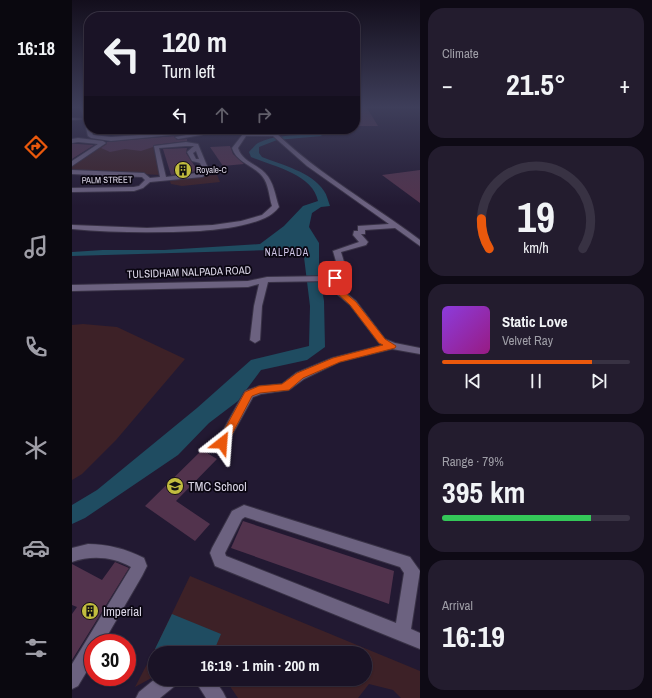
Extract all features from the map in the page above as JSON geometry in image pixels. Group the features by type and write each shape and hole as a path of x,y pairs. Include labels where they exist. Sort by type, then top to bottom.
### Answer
{"street":[{"path":"72,164 103,143 83,141"},
{"path":"110,142 129,141"},
{"path":"192,141 196,146"},
{"path":"72,227 90,229 149,230 218,227 257,220 269,214 276,206 271,189 263,174 241,158 236,152 235,148 241,141"},
{"path":"282,141 304,163 346,193 365,203 420,244"},
{"path":"164,179 156,147 186,144 196,146"},
{"name":"PALM STREET","path":"72,190 134,189 141,187 148,180 202,175 207,173 196,146"},
{"path":"72,172 144,175 148,180"},
{"path":"397,226 361,228 362,232 357,233 357,235 364,242 364,244 337,251 341,265 335,278 341,293 353,304 382,341 392,346 420,351"},
{"name":"TULSIDHAM NALPADA ROAD","path":"72,288 248,284 264,281 303,278 335,278"},
{"path":"255,340 258,306 264,281"},
{"path":"222,443 248,394 259,390 285,387 300,376 336,360 392,346"},
{"path":"402,634 412,571 405,562 244,511 237,515 218,553 220,561 402,634 420,641"},
{"path":"72,555 90,551 111,552 139,563 137,571 99,634"},
{"path":"72,680 84,659"},
{"path":"146,698 161,686"},
{"path":"208,686 217,698"}],"shaded area":[{"path":"152,141 160,175 72,170 72,166 107,143"},
{"path":"217,175 220,182 182,186 171,184 169,179"},
{"path":"83,324 117,327 185,359 116,440 82,474 72,480 72,325"},
{"path":"190,576 359,646 156,646"},
{"path":"372,651 420,671 420,698 401,698 393,690 372,685"},
{"path":"148,662 148,680 135,687"},
{"path":"230,686 367,686 358,698 238,698"}],"water":[{"path":"263,141 276,141 259,147 259,153 262,157 296,170 319,184 326,194 330,206 321,207 312,213 309,227 319,243 319,272 324,301 325,347 307,360 261,370 238,401 209,423 178,455 85,518 72,524 72,505 97,490 197,408 251,360 309,346 310,306 303,249 72,256 72,252 103,250 164,250 260,244 284,226 303,206 318,201 315,192 309,184 291,172 251,157 249,152 258,143"},
{"path":"172,614 221,634 216,646 156,646"}],"building":[{"path":"187,141 154,145 153,147 141,151 125,149 110,152 101,148 107,144 107,142"},
{"path":"72,144 78,144 94,145 72,159"},
{"path":"230,146 233,154 244,164 223,166 210,147"},
{"path":"187,148 186,153 198,171 171,175 163,149"},
{"path":"420,170 420,203 382,175"},
{"path":"202,450 217,459 176,501 210,524 195,541 145,506"},
{"path":"243,521 394,571 389,604 231,548"},
{"name":"Imperial","path":"115,562 129,568 88,634 84,634 84,641 72,660 72,614 77,607 72,605 72,564 102,580"}],"place":[{"name":"Royale-C","path":"183,170"},
{"name":"TMC School","path":"175,486"},
{"name":"Imperial","path":"90,611"}],"district":[{"name":"NALPADA","path":"287,252"}],"route":[{"path":"222,443 248,394 259,390 285,387 300,376 336,360 392,346 382,341 353,304 345,298 341,293 335,278"}]}
